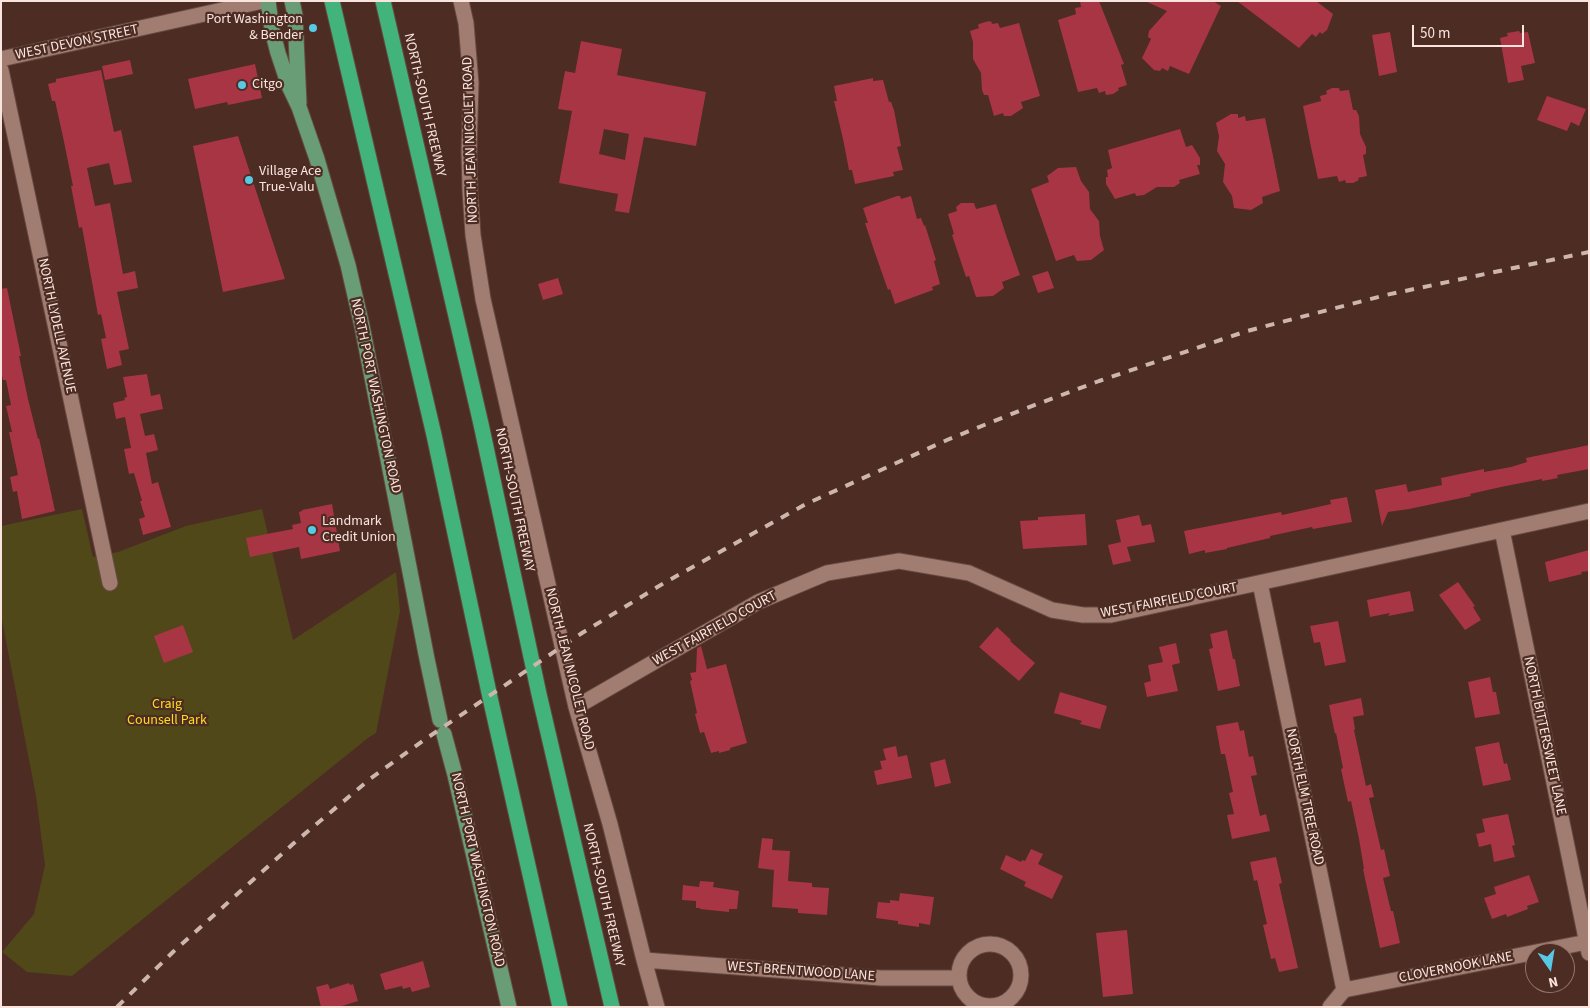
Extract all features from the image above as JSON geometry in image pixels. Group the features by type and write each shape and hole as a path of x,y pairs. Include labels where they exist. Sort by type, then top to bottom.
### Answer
{"highway":[{"path":"332,1 434,435 491,702 560,1007"},
{"name":"NORTH-SOUTH FREEWAY","path":"385,7 481,424 541,703 612,1007"}],"main road":[{"name":"NORTH PORT WASHINGTON ROAD","path":"268,1 272,30 278,53 288,86 299,107 320,167 348,265 362,326 427,659 509,1007"},
{"name":"NORTH PORT WASHINGTON ROAD","path":"292,1 295,15 299,107"}],"street":[{"name":"WEST DEVON STREET","path":"1,59 263,1"},
{"name":"NORTH JEAN NICOLET ROAD","path":"461,1 466,23 471,84 468,151 473,235 482,290 576,707 610,824 657,1007"},
{"name":"NORTH LYDELL AVENUE","path":"1,70 110,582"},
{"name":"WEST FAIRFIELD COURT","path":"576,707 758,602 826,573 898,561 969,573 1052,610 1083,615 1111,615 1589,511"},
{"name":"NORTH BITTERSWEET LANE","path":"1502,530 1588,947"},
{"name":"NORTH ELM TREE ROAD","path":"1260,583 1344,990"},
{"path":"992,945 1002,947 1018,961 1021,972 1017,990 1011,998 1002,1004 993,1006 984,1006 974,1002 962,988 959,978 964,958 972,950 981,946 992,945"},
{"name":"CLOVERNOOK LANE","path":"1344,990 1588,947"},
{"name":"WEST BRENTWOOD LANE","path":"644,960 881,978 959,978"},
{"path":"1330,1007 1344,990"}],"green space":[{"name":"Craig Counsell Park","path":"82,509 93,557 118,552 186,526 262,509 293,640 396,572 400,611 376,733 72,976 27,972 2,952 34,914 45,865 36,796 1,615 1,526"}],"building":[{"path":"1080,1 1099,1 1124,64 1121,65 1127,85 1118,88 1119,90 1113,94 1106,95 1105,91 1099,93 1097,88 1078,92 1058,20 1076,14 1075,8 1081,7"},
{"path":"1145,1 1213,1 1221,6 1189,74 1170,66 1168,71 1162,68 1160,71 1154,70 1142,58 1151,39 1148,37 1149,31 1167,11"},
{"path":"1237,1 1316,1 1333,14 1327,30 1322,34 1320,32 1316,37 1312,34 1299,48"},
{"path":"989,21 992,24 998,23 1000,28 1019,23 1040,96 1021,102 1023,108 1011,116 1004,116 1003,113 994,116 988,95 984,95 982,90 981,73 973,59 973,42 970,31 979,28 979,24"},
{"path":"1519,31 1520,33 1528,32 1535,63 1521,66 1524,80 1508,83 1500,38 1508,36 1507,33"},
{"path":"1390,32 1397,72 1379,76 1372,35"},
{"path":"581,41 622,49 617,75 706,92 696,146 644,137 629,213 615,211 618,194 559,183 572,111 558,109 565,71 575,73","holes":["604,129 629,134 625,160 599,154"]},
{"path":"130,60 133,74 105,80 102,66"},
{"path":"255,64 262,98 228,105 227,102 195,109 188,79"},
{"path":"101,70 114,132 121,130 132,182 114,185 109,163 87,168 95,206 110,203 123,274 135,271 138,288 117,292 129,349 119,351 122,365 107,369 101,339 106,338 101,314 98,315 82,227 79,228 71,186 73,186 55,101 52,101 48,84 56,82 56,79"},
{"path":"873,78 873,81 883,80 889,102 891,102 894,110 901,146 897,147 903,170 893,172 894,176 855,184 852,170 849,170 834,101 837,101 834,86"},
{"path":"1332,88 1339,88 1340,91 1349,90 1353,110 1356,110 1359,116 1360,134 1366,147 1366,154 1363,155 1367,176 1358,178 1359,180 1353,183 1346,183 1345,180 1339,182 1337,176 1318,179 1303,106 1321,101 1320,96 1327,94 1326,91"},
{"path":"1547,96 1586,109 1579,126 1571,122 1567,131 1537,120"},
{"path":"1231,114 1238,114 1238,118 1245,116 1246,121 1265,118 1272,151 1280,191 1262,197 1263,203 1251,210 1234,208 1232,196 1223,182 1225,164 1217,151 1219,136 1216,123"},
{"path":"1180,129 1186,147 1192,145 1200,158 1200,165 1197,165 1200,174 1179,180 1180,183 1174,187 1157,187 1144,195 1136,196 1135,193 1115,199 1106,184 1107,170 1112,168 1108,150"},
{"path":"238,136 285,279 223,292 193,146"},
{"path":"1076,167 1081,181 1089,192 1090,209 1099,221 1100,236 1104,250 1091,260 1077,261 1074,255 1056,261 1031,189 1049,182 1047,176 1058,168"},
{"path":"900,196 901,199 911,196 917,219 921,218 925,225 936,260 934,261 940,284 932,287 933,290 895,304 890,289 888,290 865,223 868,223 863,208"},
{"path":"961,203 974,203 976,209 996,204 1020,275 1002,282 1004,288 993,296 976,297 969,276 966,277 952,235 954,234 948,214 957,211 956,207"},
{"path":"1048,271 1054,288 1038,293 1032,276"},
{"path":"558,278 563,294 543,300 538,284"},
{"path":"7,288 28,399 39,438 55,511 22,519 17,491 13,492 10,477 18,475 6,406 11,405 6,380 3,380 1,371 1,289"},
{"path":"147,374 151,396 160,394 163,409 140,414 145,436 154,434 158,450 146,453 152,484 158,482 171,527 143,535 139,519 145,517 140,501 142,501 134,473 129,474 124,449 131,448 125,417 116,419 113,403 125,400 124,398 127,397 123,377"},
{"path":"1589,445 1589,469 1557,475 1558,478 1542,481 1542,479 1501,487 1470,494 1471,496 1388,512 1382,526 1375,490 1406,484 1408,492 1442,485 1441,478 1484,469 1484,472 1511,467 1527,462 1526,458"},
{"path":"1347,497 1352,522 1313,529 1312,527 1270,536 1270,538 1227,549 1205,553 1205,550 1189,554 1184,531 1281,512 1282,515 1331,504 1330,500"},
{"name":"Landmark Credit Union","path":"332,504 340,551 301,559 299,547 250,557 246,538 293,529 292,525 301,523 299,512 302,510"},
{"path":"1085,514 1087,545 1023,549 1020,521 1038,520 1038,517"},
{"path":"1139,515 1142,526 1151,524 1155,542 1127,547 1131,561 1113,565 1108,545 1121,542 1116,520"},
{"path":"1589,550 1589,571 1549,582 1545,562"},
{"path":"1458,582 1475,606 1473,607 1481,620 1465,630 1439,595"},
{"path":"1410,591 1414,611 1370,617 1367,600"},
{"path":"1338,621 1346,662 1325,666 1320,642 1314,643 1310,626"},
{"path":"183,625 193,652 164,663 154,636"},
{"path":"997,627 1035,663 1019,681 979,647"},
{"path":"1227,630 1240,686 1218,691 1209,649 1213,648 1210,634"},
{"path":"1176,643 1180,663 1172,665 1178,691 1147,697 1144,683 1151,681 1148,665 1163,662 1159,647"},
{"path":"701,646 707,669 726,664 747,743 719,753 719,751 711,753 704,732 700,733 695,714 697,713 690,673 696,672 697,648"},
{"path":"1490,677 1493,692 1496,692 1500,714 1475,718 1468,682"},
{"path":"1060,692 1107,706 1100,729 1080,724 1082,721 1054,713"},
{"path":"1361,698 1364,715 1353,717 1354,730 1366,786 1371,784 1374,797 1369,798 1381,850 1384,849 1390,876 1383,878 1400,943 1380,948 1363,869 1359,839 1351,801 1348,802 1341,769 1343,768 1329,705"},
{"path":"1238,722 1240,731 1244,730 1249,757 1253,756 1257,775 1251,776 1260,816 1266,814 1270,831 1232,839 1227,815 1234,814 1229,793 1233,792 1225,754 1221,754 1216,726"},
{"path":"1499,742 1504,764 1507,763 1511,780 1483,786 1475,747"},
{"path":"896,746 898,757 907,755 912,778 877,785 874,771 882,769 880,761 886,760 883,749"},
{"path":"945,759 951,783 935,787 930,763"},
{"path":"1508,814 1515,845 1512,846 1515,857 1494,862 1491,844 1479,847 1476,834 1485,832 1482,819"},
{"path":"762,838 773,839 772,850 790,851 788,881 812,883 812,887 829,888 827,915 798,913 798,909 772,907 774,870 758,868"},
{"path":"1031,849 1043,854 1038,864 1063,876 1052,899 1024,886 1026,882 1000,869 1006,855 1021,862 1022,860 1025,861"},
{"path":"1276,857 1282,883 1279,884 1298,968 1279,972 1275,958 1271,959 1263,925 1267,924 1257,880 1254,881 1250,862"},
{"path":"1529,875 1539,902 1527,906 1528,909 1507,917 1506,914 1492,919 1484,898 1496,894 1494,887"},
{"path":"700,881 714,882 713,887 739,891 737,909 729,909 729,912 700,909 696,908 696,901 682,900 683,885 699,887"},
{"path":"900,893 934,897 930,925 919,923 919,927 898,924 898,921 876,918 878,902 890,903 890,900 899,901"},
{"path":"1127,930 1133,994 1103,997 1096,933"},
{"path":"423,961 430,987 412,992 410,987 403,989 402,986 385,990 380,974"},
{"path":"349,983 350,985 353,984 358,1001 339,1007 321,1007 316,987 328,984 330,989"}],"railway":[{"path":"117,1007 173,952 294,843 370,779 582,633 664,583 806,504 947,440 1019,411 1099,381 1247,331 1386,295 1589,252"}],"place":[{"name":"Port Washington & Bender","path":"313,28"},
{"name":"Citgo","path":"242,85"},
{"name":"Village Ace True-Valu","path":"249,180"},
{"name":"Landmark Credit Union","path":"312,530"}]}
